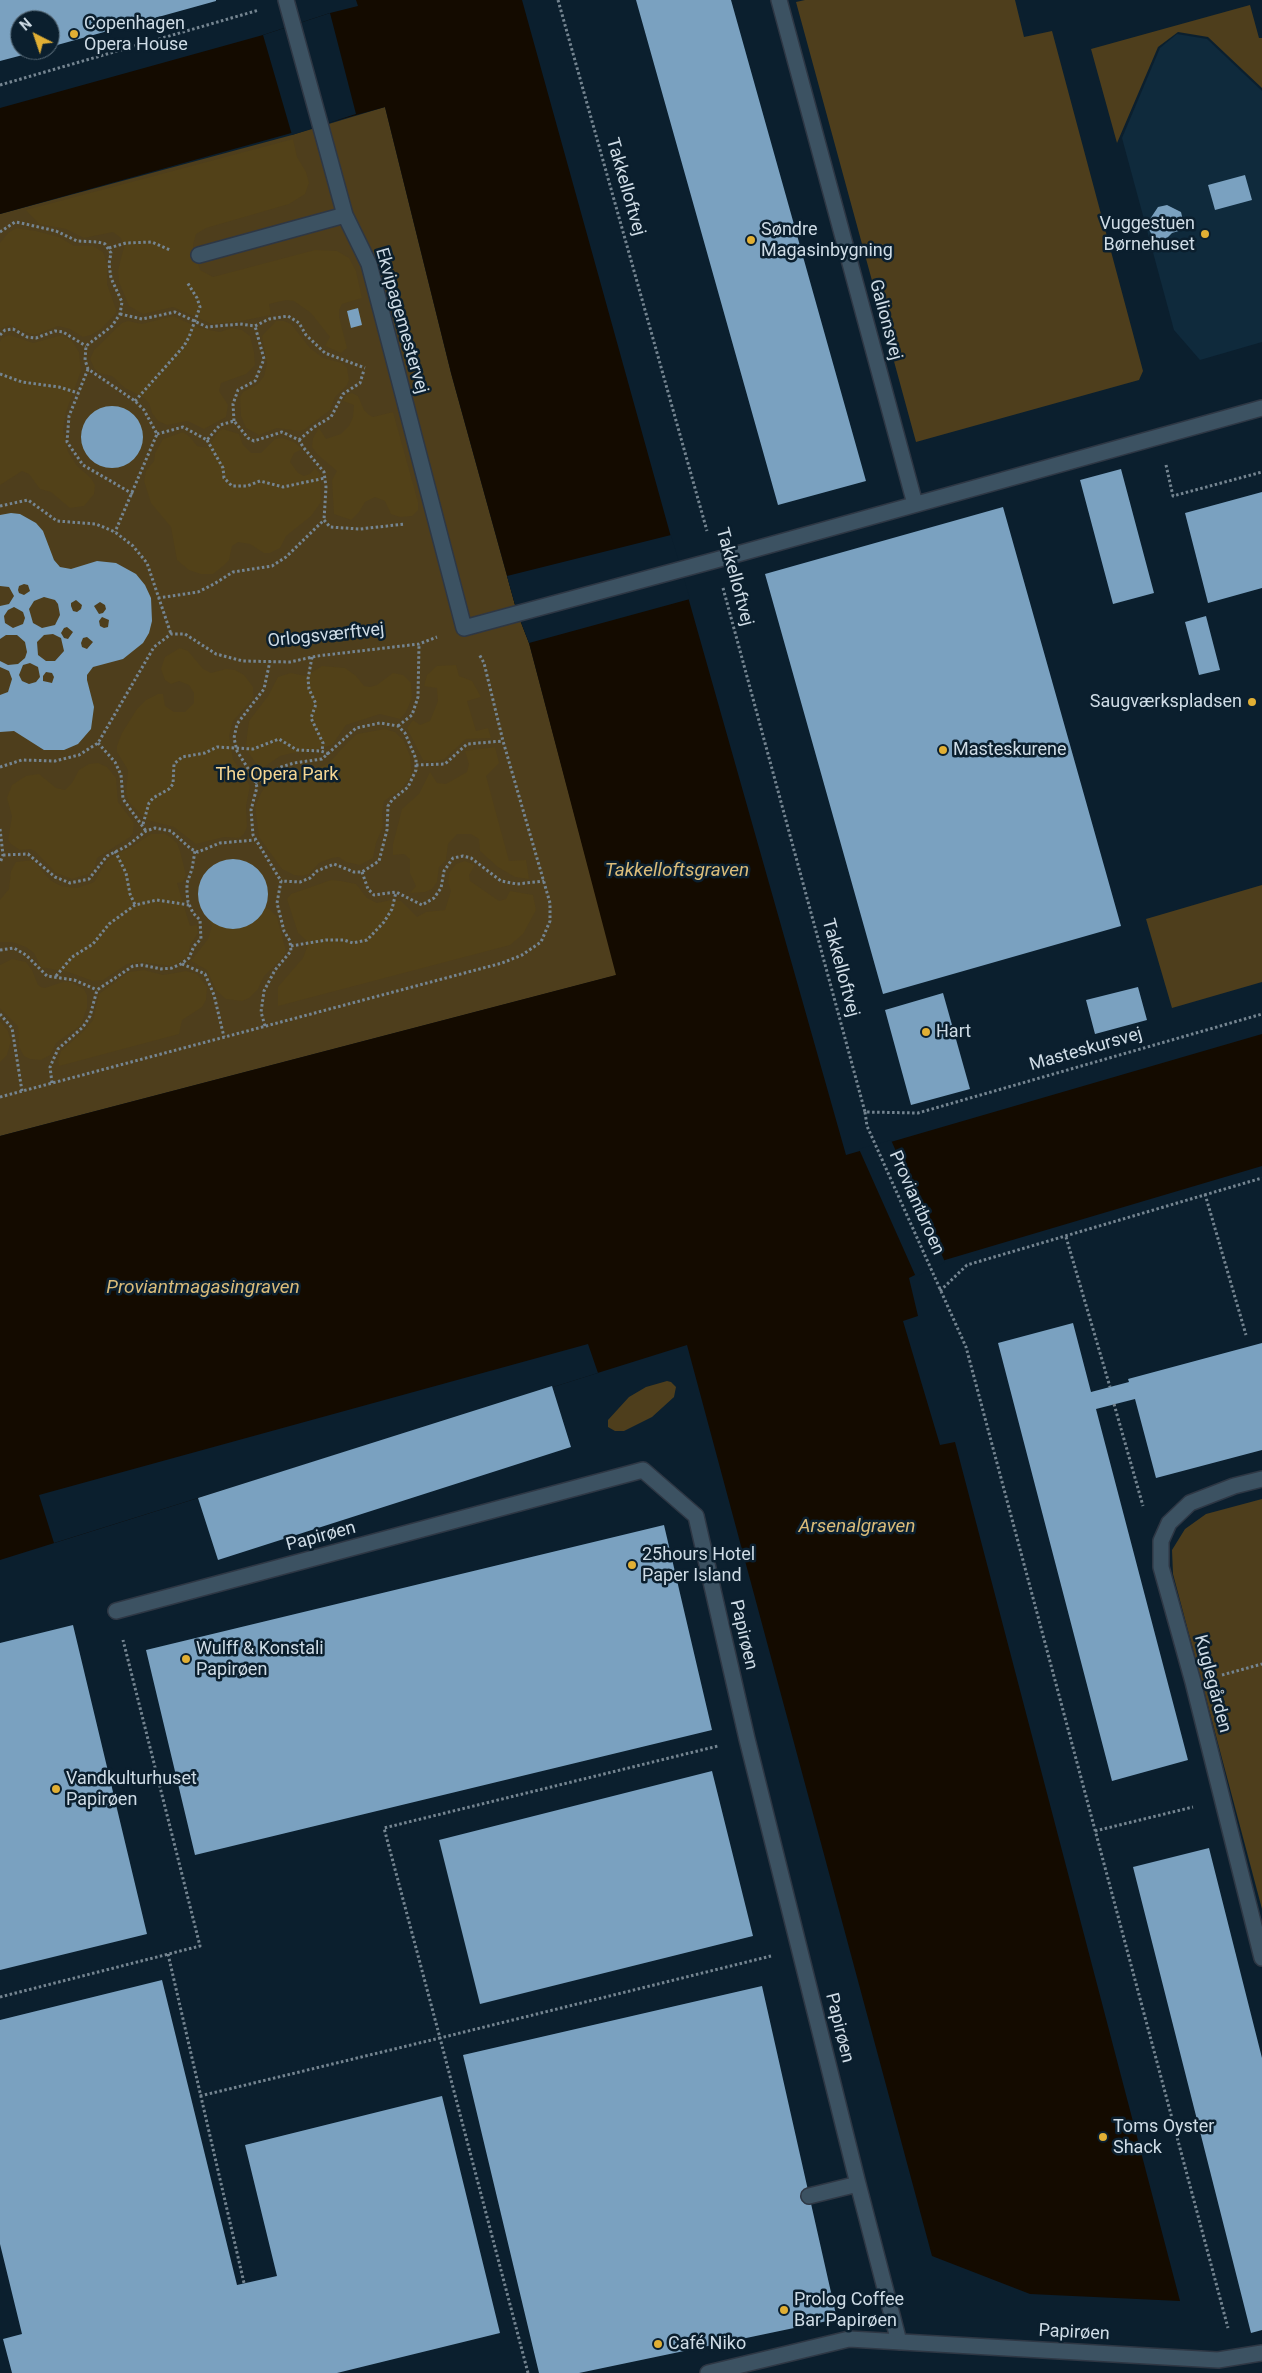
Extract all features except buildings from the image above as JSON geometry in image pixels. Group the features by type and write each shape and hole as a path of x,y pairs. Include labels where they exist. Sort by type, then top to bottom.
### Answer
{"street":[{"name":"Galionsvej","path":"779,0 915,504"},
{"name":"Ekvipagemestervej","path":"286,1 345,215 369,264 464,628"},
{"path":"199,255 345,215"},
{"path":"464,628 1262,408"},
{"name":"Papirøen","path":"116,1611 643,1470 696,1516 748,1739 899,2342"},
{"name":"Kuglegården","path":"1262,1478 1234,1486 1190,1503 1169,1523 1161,1541 1161,1567 1193,1682 1262,1958"},
{"path":"809,2196 858,2184"},
{"name":"Papirøen","path":"708,2373 848,2339 1218,2360 1262,2352"}],"path":[{"name":"Takkelloftvej","path":"558,0 716,560 865,1112 867,1126"},
{"path":"0,85 286,1"},
{"path":"0,232 15,222 56,231 77,241 98,242 109,248 111,254 109,264 111,278 122,302 120,314 112,326 86,346 85,360 88,370 135,401 154,425 157,434 133,494 115,532"},
{"path":"109,248 126,243 152,242 164,246 174,257"},
{"path":"135,401 184,346 195,322 200,307 197,298 183,277"},
{"path":"120,314 142,319 175,312 207,327 240,324 255,326 279,317 294,318 306,335 325,353 365,368 395,363"},
{"path":"255,326 264,359 255,381 238,390 233,404 234,420 248,438 254,442 282,432 300,440 303,448 324,472 324,520 330,527 360,529 436,522"},
{"path":"0,335 5,330 13,330 27,337 36,338 55,331 63,332 86,346"},
{"path":"300,440 314,427 331,417 342,394 360,382 365,368"},
{"path":"88,370 69,416 67,442 83,465 133,494"},
{"path":"0,374 22,382 59,387 78,393"},
{"path":"207,440 213,430 220,425 234,420"},
{"path":"157,434 183,427 207,440 223,468 224,478 232,486 247,486 260,481 283,487 325,478"},
{"path":"1158,436 1173,496 1262,472"},
{"path":"0,506 28,500 57,521 96,524 115,532 134,546 147,563 171,634 154,647 98,743 79,755 56,761 22,760 0,767"},
{"path":"158,598 198,592 232,572 272,566 286,557 324,520"},
{"path":"0,1096 502,963 522,955 541,942 550,921 550,903 503,741 484,664 464,628"},
{"name":"Orlogsværftvej","path":"171,634 185,634 216,654 243,661 290,662 312,657 418,644 464,628"},
{"path":"398,726 412,715 418,697 418,644"},
{"path":"312,657 308,679 309,689 316,704 311,718 312,724 323,743 322,751"},
{"path":"265,1026 262,1012 264,990 275,970 291,951 291,946 284,931 277,903 281,881 256,840 250,822 255,783 236,748 234,738 237,724 264,689 270,661"},
{"path":"255,783 281,767 322,759 356,728 380,723 398,726 405,733 416,759 416,765 408,787 392,800 388,806 387,830 379,861 362,872 354,872 334,864 317,871 310,878 300,882 281,881"},
{"path":"143,824 149,803 173,784 174,764 182,757 205,753 217,747 253,750 279,739 297,750 322,751 329,754"},
{"path":"416,765 445,764 467,744 503,741"},
{"path":"98,743 115,762 121,775 123,799 143,824 146,831"},
{"path":"3,855 28,854 55,877 70,883 89,879 96,872 100,864 115,851 127,846 146,831 155,828 171,832 198,852 220,843 256,840"},
{"path":"0,829 3,855 0,863"},
{"path":"115,851 126,873 130,894 135,905"},
{"path":"52,1083 50,1067 58,1049 83,1027 90,1016 97,990 133,966 151,966 161,969 172,968 181,964 189,958 194,946 201,940 200,920 189,905 186,883 192,869 195,851"},
{"path":"362,872 368,889 374,895 396,892 422,905 434,898 441,888 444,871 453,858 463,856 471,858 501,881 517,884 544,881"},
{"path":"291,946 326,940 344,940 353,943 367,940 384,922 392,909 396,892"},
{"path":"56,976 72,957 93,944 109,924 135,905 157,900 189,905"},
{"path":"0,950 14,948 26,955 47,976 56,976 85,983 97,990"},
{"path":"181,964 198,970 207,978 214,995 224,1037"},
{"path":"0,1014 12,1028 22,1091"},
{"name":"Masteskursvej","path":"865,1112 918,1113 1262,1014"},
{"name":"Proviantbroen","path":"867,1126 966,1347 1216,2282 1224,2319"},
{"path":"940,1292 967,1265 1262,1178"},
{"path":"1205,1194 1246,1335"},
{"path":"1066,1237 1110,1387"},
{"path":"1114,1404 1144,1510"},
{"path":"0,1997 200,1946 116,1611"},
{"path":"1193,1682 1262,1664"},
{"path":"528,2373 384,1828 748,1739"},
{"path":"1095,1831 1222,1800"},
{"path":"200,2096 800,1949"},
{"path":"168,1954 244,2283"}],"shaded area":[{"name":"Vuggestuen Børnehuset","path":"1177,34 1207,39 1262,91 1262,342 1200,360 1174,330 1122,138 1160,48"},
{"path":"293,139 297,157 306,172 309,183 305,194 289,204 206,228 196,234 193,245 194,250 200,270 213,277 315,250 337,251 349,258 356,271 362,298 342,304 339,310 347,348 341,353 325,346 330,337 311,313 294,301 286,300 269,304 271,315 236,322 212,324 173,307 143,314 129,306 119,282 118,270 124,247 121,238 113,232 84,238 66,229 39,224 26,210"},
{"path":"16,228 59,237 74,246 93,246 103,252 107,263 107,284 116,313 101,329 83,337 70,329 58,326 35,335 10,325 0,329 0,243 8,233"},
{"path":"173,316 199,328 220,332 231,328 242,330 250,336 255,365 246,374 221,383 219,391 228,405 226,417 204,429 188,421 167,425 158,421 152,413 149,403 143,397 125,388 112,376 99,373 94,368 90,359 94,350 122,323 128,321 142,324"},
{"path":"276,321 284,321 291,324 310,348 323,358 342,363 347,368 349,380 347,385 335,397 330,410 305,429 299,431 277,428 259,435 246,428 241,416 240,397 243,392 258,384 264,376 267,363 262,336"},
{"path":"9,335 33,343 62,335 72,341 79,352 81,371 66,412 63,430 68,452 77,466 91,478 95,485 94,494 84,506 70,508 51,492 40,489 29,474 22,471 0,485 0,342 2,338"},
{"path":"352,393 358,396 364,410 373,417 393,412 418,502 418,510 412,516 400,517 391,514 385,501 375,497 365,502 351,520 334,514 332,480 337,471 317,454 312,447 313,438 319,428 326,439 341,434 349,426 353,417 354,405 343,401 346,395"},
{"path":"223,429 239,434 243,445 251,453 261,453 275,439 282,438 294,442 302,449 294,453 290,462 298,473 304,476 310,474 315,468 320,474 321,502 311,516 286,536 280,548 270,553 264,553 250,544 238,542 232,546 229,560 223,566 213,574 201,574 189,570 177,560 171,527 151,503 144,481 146,471 154,461 155,453 163,439 183,432 197,446 208,448 218,432"},
{"path":"180,648 188,651 203,669 211,673 226,669 235,670 244,675 253,687 253,698 233,721 229,736 233,759 250,786 246,806 247,827 244,834 239,838 224,837 196,844 174,827 147,820 129,802 126,793 128,770 117,752 117,746 122,733 137,709 146,700 158,694 163,694 165,706 174,712 185,712 194,703 194,693 189,685 179,681 171,684 165,680 161,669 165,657"},
{"path":"456,665 459,676 472,681 481,697 467,701 476,731 488,728 491,738 466,739 444,759 434,762 423,760 407,728 413,720 420,725 430,721 438,701 437,688 424,686 427,675 437,666"},
{"path":"322,666 345,668 356,676 364,686 370,687 377,685 393,673 403,675 411,683 412,698 406,712 400,719 380,714 346,725 332,745 280,756 260,770 249,753 246,744 249,721 268,696 278,677 291,673 306,676"},
{"path":"385,729 395,732 404,741 410,756 412,775 400,790 384,801 382,813 383,826 376,843 373,858 360,865 346,862 339,857 332,858 319,863 309,874 302,876 294,875 282,869 259,837 255,807 267,784 283,773 315,769 329,763 357,734"},
{"path":"495,747 499,763 486,776 509,861 526,860 529,879 515,877 498,867 480,851 479,839 471,834 457,834 448,844 446,860 439,867 437,882 432,889 425,892 410,893 416,886 410,873 410,859 404,854 393,855 393,844 402,809 419,794 430,772 437,783 446,784 467,772 469,764 465,751"},
{"path":"98,763 107,767 116,778 118,802 134,823 133,833 130,837 97,858 95,867 89,874 72,879 56,873 35,851 31,849 20,850 11,844 8,840 12,816 7,798 12,785 26,776 39,774 56,788 65,790 72,783 79,770 89,764"},
{"path":"151,834 165,834 177,843 186,875 183,882 177,883 190,926 197,925 198,933 190,945 188,955 182,961 171,966 140,962 127,964 103,980 93,981 68,972 41,967 34,953 26,947 12,942 0,942 0,900 9,889 11,871 16,862 33,860 50,880 61,886 77,888 94,882 107,861"},
{"path":"465,861 475,865 469,875 470,881 499,901 506,899 510,891 533,895 536,910 523,934 510,945 278,1006 278,987 303,958 307,947 306,940 298,933 287,899 291,894 331,880 341,881 356,884 367,898 377,903 391,900 401,901 417,917 426,912 445,910 451,891 448,883 449,873 456,864"},
{"path":"264,907 277,917 286,951 283,957 264,976 258,989 249,998 242,1001 226,999 216,990 207,970 191,961 208,939 212,926 208,918 218,925 229,928 241,928 252,923 261,915"},
{"path":"12,959 26,962 32,970 38,985 41,987 45,988 63,982 70,982 84,989 87,995 87,1008 81,1025 56,1043 50,1055 41,1060 30,1059 24,1056 19,1047 18,1026 0,1008 0,965"},
{"path":"144,970 163,975 186,971 197,974 207,987 206,1000 202,1007 182,1020 179,1034 59,1066 58,1061 61,1051 85,1030 93,1020 99,994 129,972"},
{"path":"0,1021 8,1031 11,1041 7,1055 0,1062"}],"green space":[{"path":"805,0 1015,0 1024,37 1052,31 1143,371 1139,380 916,442 796,2"},
{"path":"1250,5 1259,38 1262,38 1262,88 1208,37 1178,32 1158,47 1117,143 1091,49"},
{"name":"The Opera Park","path":"385,107 451,373 517,612 529,643 617,975 0,1136 0,214 292,135"},
{"path":"1262,885 1262,982 1172,1008 1146,919"},
{"path":"667,1381 676,1387 674,1397 652,1417 624,1431 615,1431 608,1427 608,1420 629,1397 646,1387"},
{"path":"1262,1499 1262,1909 1173,1574 1172,1550 1185,1529 1206,1514"}],"water":[{"path":"356,0 522,0 671,537 846,1155 1262,1034 1262,1166 945,1260 909,1278 918,1316 903,1321 940,1445 955,1442 1180,2301 1030,2294 932,2256 687,1345 0,1560 0,1136 616,975 529,643 517,612 451,373 385,107 0,214 0,108 263,35 358,6"}],"pier":[{"path":"330,13 356,114 292,135 263,35"},
{"path":"671,535 690,599 529,643 517,612 507,576"},
{"path":"891,1140 945,1262 916,1277 859,1149"},
{"path":"588,1344 598,1373 54,1543 39,1495"}],"place":[{"name":"Copenhagen Opera House","path":"74,34"},
{"name":"Vuggestuen Børnehuset","path":"1205,234"},
{"name":"Søndre Magasinbygning","path":"751,240"},
{"name":"Saugværkspladsen","path":"1252,702"},
{"name":"Masteskurene","path":"943,750"},
{"name":"Hart","path":"926,1032"},
{"name":"25hours Hotel Paper Island","path":"632,1565"},
{"name":"Wulff & Konstali Papirøen","path":"186,1659"},
{"name":"Vandkulturhuset Papirøen","path":"56,1789"},
{"name":"Toms Oyster Shack","path":"1103,2137"},
{"name":"Prolog Coffee Bar Papirøen","path":"784,2310"},
{"name":"Café Niko","path":"658,2344"}],"water label":[{"name":"Takkelloftsgraven","path":"677,871"},
{"name":"Proviantmagasingraven","path":"203,1288"},
{"name":"Arsenalgraven","path":"857,1527"}]}
